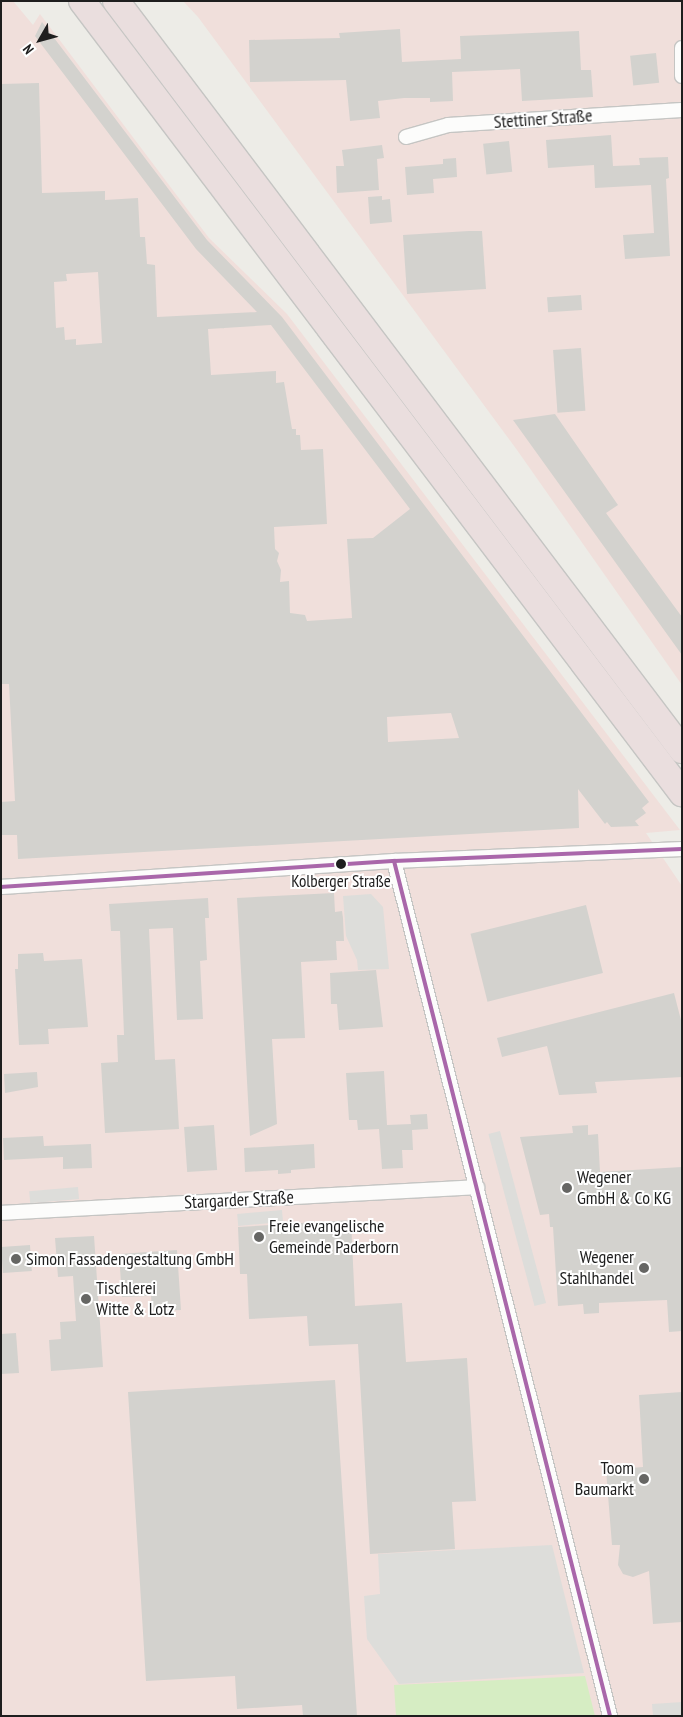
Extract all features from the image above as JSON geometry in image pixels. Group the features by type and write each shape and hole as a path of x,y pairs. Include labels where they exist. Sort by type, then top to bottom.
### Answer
{"highway":[{"path":"82,1 682,792"},
{"path":"123,7 682,750"}],"street":[{"path":"682,48 682,76"},
{"name":"Stettiner Straße","path":"406,137 448,125 682,110"},
{"path":"1,886 394,861 682,849"},
{"path":"394,861 610,1716"},
{"name":"Stargarder Straße","path":"1,1213 477,1188"}],"shaded area":[{"path":"1,1 13,1 33,25 40,14 209,238 287,314 680,830 646,833 682,886 682,1716 1,1716"},
{"path":"183,1 682,1 682,685 517,450 198,17"},
{"path":"371,894 383,907 389,969 358,970 357,960 346,936 343,896"},
{"path":"500,1131 546,1303 534,1306 488,1134"},
{"path":"78,1187 79,1199 30,1203 29,1191"},
{"path":"282,1210 283,1222 238,1226 237,1214"},
{"path":"552,1545 584,1673 399,1684 367,1639 364,1596 380,1594 378,1554"},
{"path":"682,1702 682,1716 653,1716 652,1704"}],"green space":[{"path":"585,1676 595,1716 396,1716 394,1685"}],"building":[{"path":"42,22 207,240 282,317 649,802 642,808 646,813 635,821 639,826 611,827 607,822 605,824 578,789 579,828 18,859 17,835 1,835 1,802 15,801 9,684 1,684 1,84 39,83 42,193 105,191 105,200 138,198 140,237 145,237 147,264 155,265 157,317 257,312 196,249 35,36","holes":["98,272 102,343 76,345 76,339 65,340 64,327 56,328 54,282 67,281 66,274","271,325 410,509 373,538 347,539 352,618 307,621 305,615 290,613 289,581 280,582 281,570 277,561 279,553 275,549 274,527 327,524 323,449 301,450 300,435 296,435 296,429 292,429 284,382 276,383 276,371 211,375 208,329","451,713 459,738 388,742 387,717"]},
{"path":"400,29 402,62 461,59 460,36 579,31 581,70 591,70 593,97 522,101 520,69 452,72 453,101 430,102 430,98 404,98 378,101 380,118 350,121 346,80 250,82 249,40 340,38 339,33"},
{"path":"656,53 659,83 633,86 630,56"},
{"path":"611,135 613,166 640,165 639,158 668,157 669,178 666,179 670,256 625,259 623,235 654,233 651,185 595,188 594,165 548,168 546,140"},
{"path":"509,141 512,172 486,175 483,144"},
{"path":"382,145 384,158 377,159 379,190 337,193 336,166 344,166 342,150"},
{"path":"456,158 457,177 433,179 434,193 407,195 405,167 443,164 443,159"},
{"path":"382,196 382,200 390,199 392,222 370,224 368,197"},
{"path":"482,231 486,289 407,294 403,235"},
{"path":"581,295 582,310 548,312 547,297"},
{"path":"581,348 585,411 557,413 553,350"},
{"path":"555,414 618,505 606,513 682,617 682,655 513,420"},
{"path":"334,893 335,912 342,911 344,941 336,941 337,960 301,962 305,1038 272,1039 277,1124 250,1136 237,898"},
{"path":"208,898 209,918 205,918 207,960 200,961 203,1019 177,1020 173,928 149,929 155,1060 175,1059 179,1129 105,1133 101,1063 118,1062 117,1035 124,1035 120,931 111,931 109,904"},
{"path":"586,905 603,973 487,1002 471,934"},
{"path":"43,953 44,961 82,959 88,1027 48,1029 49,1044 19,1045 15,969 18,969 18,954"},
{"path":"376,970 383,1027 339,1030 337,1004 331,1004 330,973"},
{"path":"674,993 682,1024 682,1077 595,1082 597,1093 559,1095 547,1046 502,1057 497,1038"},
{"path":"384,1071 387,1125 411,1124 410,1115 427,1114 428,1129 412,1130 413,1150 402,1150 403,1168 382,1169 379,1129 358,1130 357,1120 349,1120 346,1073"},
{"path":"37,1072 38,1087 5,1093 4,1074"},
{"path":"214,1125 217,1170 187,1172 184,1127"},
{"path":"588,1125 588,1135 598,1134 600,1172 682,1167 682,1331 669,1332 667,1300 599,1303 599,1313 584,1314 583,1304 558,1306 553,1227 550,1227 549,1214 540,1215 520,1137 573,1133 572,1126"},
{"path":"43,1136 44,1146 91,1144 92,1168 63,1169 63,1157 4,1160 3,1138"},
{"path":"314,1144 315,1168 291,1170 291,1173 278,1174 278,1170 245,1172 244,1148"},
{"path":"351,1220 355,1306 402,1303 406,1362 467,1358 476,1501 452,1502 455,1549 370,1554 358,1344 309,1346 307,1316 249,1319 247,1274 240,1274 238,1227"},
{"name":"Tischlerei Witte & Lotz","path":"94,1236 103,1367 51,1371 49,1340 61,1339 60,1322 76,1321 73,1276 58,1277 55,1238"},
{"name":"Simon Fassadengestaltung GmbH","path":"30,1245 32,1271 3,1273 1,1247"},
{"path":"177,1250 181,1310 152,1311 151,1296 122,1297 119,1254"},
{"path":"16,1333 19,1373 1,1374 1,1334"},
{"path":"335,1380 357,1716 303,1716 302,1705 237,1709 235,1676 146,1681 128,1392"},
{"name":"Toom Baumarkt","path":"682,1392 682,1622 653,1624 649,1571 633,1577 623,1574 618,1565 620,1545 612,1545 606,1470 643,1467 639,1395"}],"transit line":[{"path":"1,887 394,861 682,849"},
{"path":"394,861 610,1716"}],"place":[{"name":"Kolberger Straße","path":"341,864"},
{"name":"Wegener GmbH & Co KG","path":"567,1188"},
{"name":"Freie evangelische Gemeinde Paderborn","path":"259,1237"},
{"name":"Simon Fassadengestaltung GmbH","path":"16,1259"},
{"name":"Wegener Stahlhandel","path":"644,1268"},
{"name":"Tischlerei Witte & Lotz","path":"86,1299"},
{"name":"Toom Baumarkt","path":"644,1479"}]}
